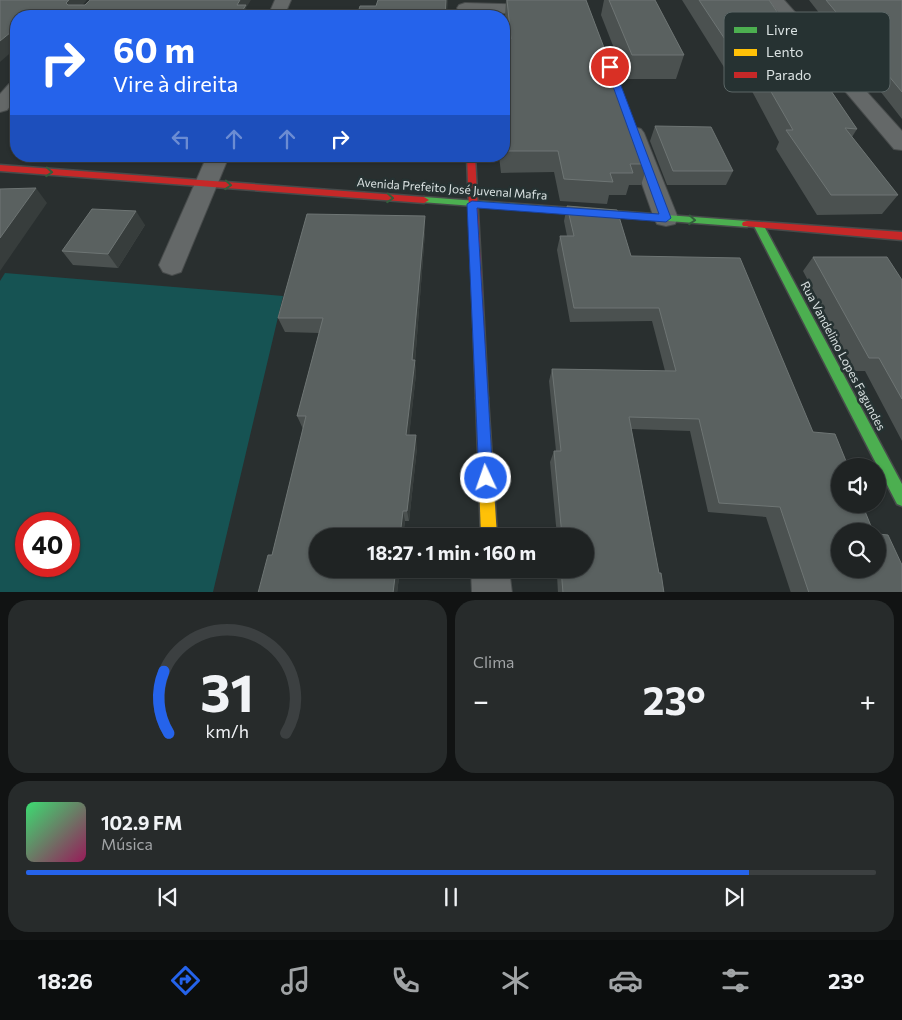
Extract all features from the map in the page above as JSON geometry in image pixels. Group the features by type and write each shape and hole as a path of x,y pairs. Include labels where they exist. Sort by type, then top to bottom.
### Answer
{"main road":[{"path":"471,162 489,528"},
{"name":"Avenida Prefeito José Juvenal Mafra","path":"0,168 902,236"},
{"name":"Rua Vandelino Lopes Fagundes","path":"759,226 902,499"}],"street":[{"path":"776,0 786,12"},
{"path":"465,8 560,11"},
{"path":"856,92 902,144"},
{"path":"0,106 10,95"},
{"path":"627,114 666,218"},
{"path":"172,265 215,162"},
{"path":"491,578 492,592"}],"shaded area":[{"path":"5,273 283,296 213,592 0,592 0,281"}],"building":[{"path":"0,0 69,0 66,3 68,5 85,5 90,0 240,0 237,5 246,5 243,10 10,10 10,33 0,41"},
{"path":"378,0 446,0 445,10 359,10 360,6 376,6"},
{"path":"507,0 586,0 648,164 630,164 633,173 610,173 613,182 564,179 558,151 510,151 511,39 510,10 508,10"},
{"path":"609,0 655,0 684,55 632,55"},
{"path":"699,0 769,0 777,12 724,12 724,38"},
{"path":"826,0 902,0 902,92 890,77 890,12 836,12"},
{"path":"771,92 832,92 857,129 845,128 898,195 831,195 786,130 793,130"},
{"path":"655,126 711,127 733,171 673,171"},
{"path":"36,188 0,238 0,189"},
{"path":"567,206 617,210 631,256 740,258 813,432 835,434 845,458 831,458 831,513 866,513 870,523 831,523 831,578 886,578 886,535 888,535 902,565 902,592 809,592 780,507 719,503 699,419 629,417 664,592 563,592 562,578 594,578 594,528 561,528 554,451 561,451 552,369 676,371 659,308 574,308 560,236 574,236"},
{"path":"92,209 136,211 108,254 62,251"},
{"path":"307,214 425,216 412,360 415,360 406,435 416,435 407,511 403,511 401,528 309,528 309,578 395,578 393,592 258,592 268,555 272,555 306,416 297,416 323,318 278,318"},
{"path":"813,257 887,257 902,280 902,399 879,358 869,358"}],"traffic: fast":[{"path":"424,200 747,224"},
{"path":"759,226 902,499"}],"traffic: slow":[{"path":"482,398 489,528"}],"traffic: jam":[{"path":"471,162 482,398"},
{"path":"0,168 424,200"},
{"path":"747,224 902,236"}],"route":[{"path":"486,478 472,204 666,218 610,67"}]}
